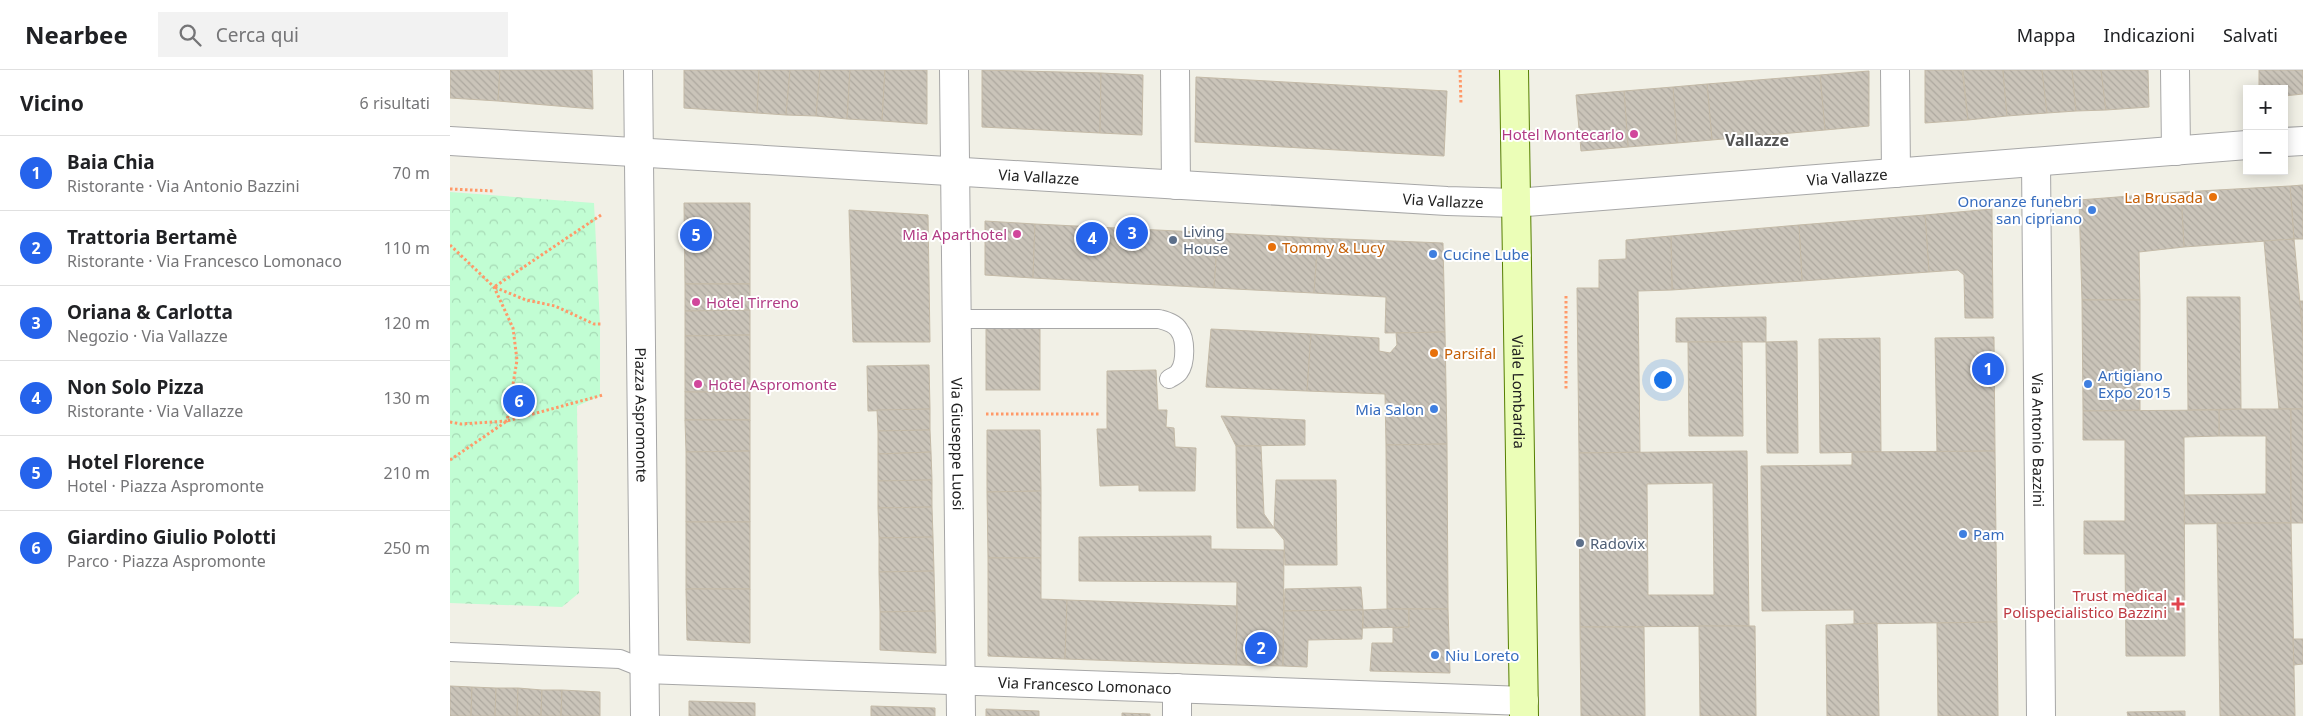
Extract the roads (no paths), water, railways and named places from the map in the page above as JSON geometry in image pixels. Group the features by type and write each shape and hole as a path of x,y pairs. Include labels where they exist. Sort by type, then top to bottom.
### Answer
{"street":[{"name":"Piazza Aspromonte","path":"638,70 645,716"},
{"name":"Via Giuseppe Luosi","path":"954,70 961,716"},
{"path":"1174,70 1176,185"},
{"name":"Viale Lombardia","path":"1514,70 1524,709"},
{"path":"1894,70 1896,172"},
{"path":"2175,70 2176,151"},
{"path":"450,141 639,153"},
{"path":"2288,142 2303,141"},
{"name":"Via Vallazze","path":"639,153 1176,185 1515,202 2243,145"},
{"name":"Via Antonio Bazzini","path":"2036,162 2041,716"},
{"name":"Via Francesco Lomonaco","path":"645,669 1176,688 1524,709"},
{"path":"1176,688 1177,716"}],"lane":[{"path":"957,319 1159,319 1171,322 1180,330 1183,341 1183,362 1179,372 1169,379"},
{"path":"450,652 620,660 645,669"}],"place":[{"name":"Hotel Montecarlo","path":"1634,134"},
{"name":"La Brusada","path":"2213,197"},
{"name":"Onoranze funebri san cipriano","path":"2092,210"},
{"name":"Oriana & Carlotta","path":"1132,233"},
{"name":"Mia Aparthotel","path":"1017,234"},
{"name":"Hotel Florence","path":"696,235"},
{"name":"Non Solo Pizza","path":"1092,238"},
{"name":"Living House","path":"1173,240"},
{"name":"Tommy & Lucy","path":"1272,247"},
{"name":"Cucine Lube","path":"1433,254"},
{"name":"Hotel Tirreno","path":"696,302"},
{"name":"Parsifal","path":"1434,353"},
{"name":"Baia Chia","path":"1988,369"},
{"name":"Hotel Aspromonte","path":"698,384"},
{"name":"Artigiano Expo 2015","path":"2088,384"},
{"name":"Giardino Giulio Polotti","path":"519,401"},
{"name":"Mia Salon","path":"1434,409"},
{"name":"Pam","path":"1963,534"},
{"name":"Radovix","path":"1580,543"},
{"name":"Trust medical Polispecialistico Bazzini","path":"2178,604"},
{"name":"Trattoria Bertamè","path":"1261,648"},
{"name":"Niu Loreto","path":"1435,655"}],"district":[{"name":"Vallazze","path":"1757,140"}]}
